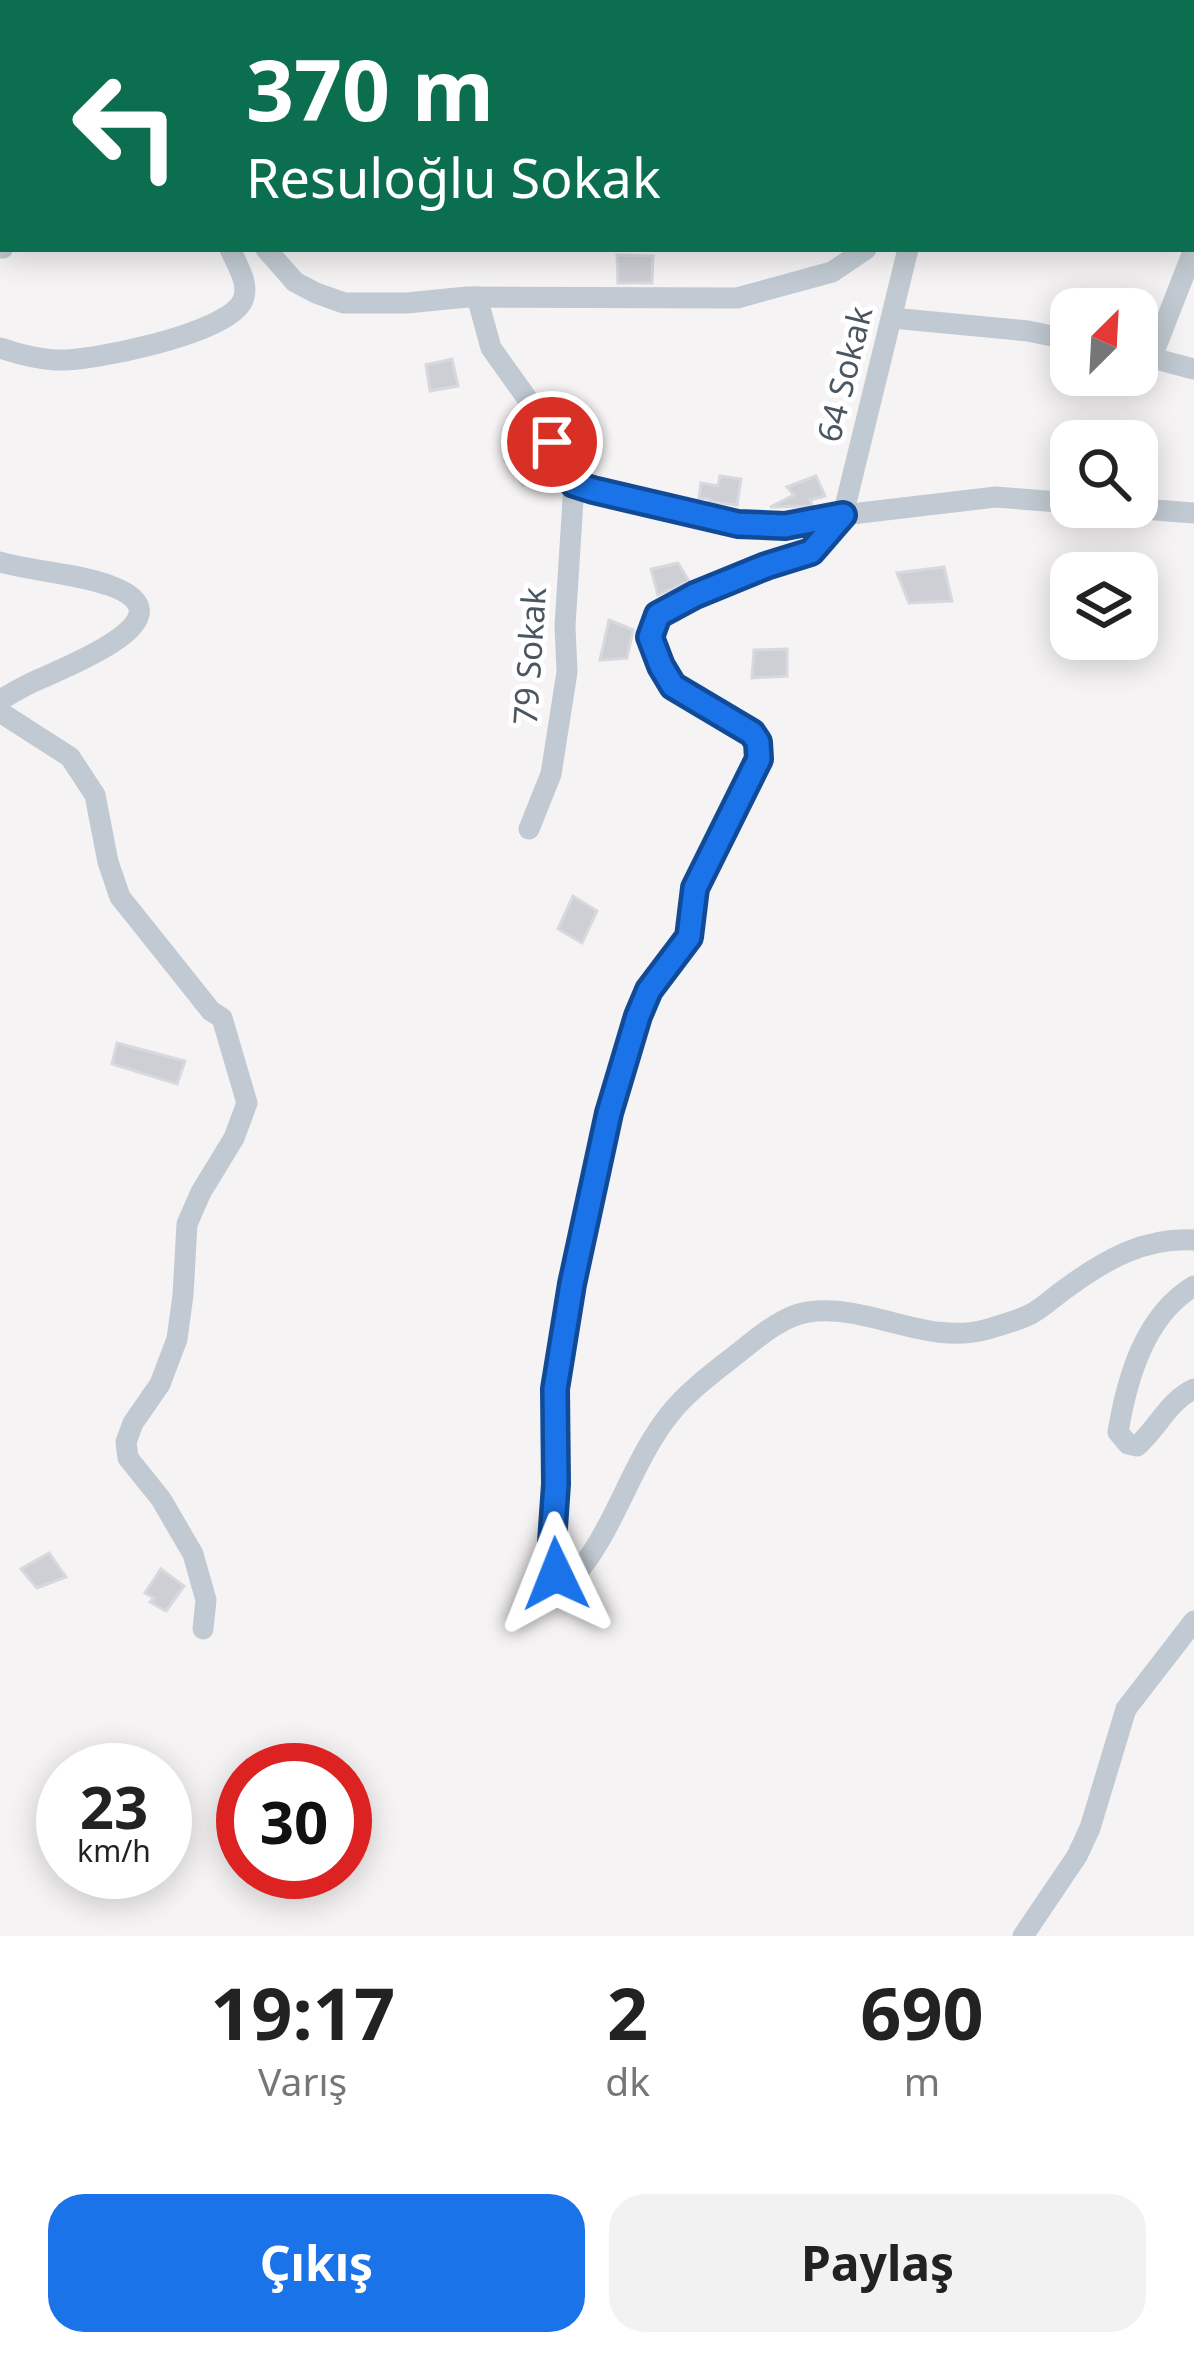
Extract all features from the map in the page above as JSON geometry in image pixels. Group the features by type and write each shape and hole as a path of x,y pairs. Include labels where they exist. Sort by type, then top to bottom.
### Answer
{"street":[{"path":"0,348 56,360 109,356 209,326 244,300 245,284 231,252"},
{"path":"269,252 295,282 344,303 477,297 737,298 832,272 862,252"},
{"name":"64 Sokak","path":"843,515 907,252"},
{"path":"1158,326 1191,252"},
{"path":"477,297 491,348 539,416 574,484 738,524 785,526 996,497 1050,501"},
{"path":"892,318 1050,336"},
{"path":"1158,359 1194,369"},
{"name":"79 Sokak","path":"529,829 551,774 567,672 565,626 574,484"},
{"path":"1158,510 1194,513"},
{"path":"843,515 811,552 695,595 658,615 650,637 673,686 752,733 759,759 695,888 689,937 649,990 609,1113 555,1389 552,1542 556,1574 565,1586 584,1568 669,1414 761,1334 801,1313 830,1310 960,1334 986,1330 1031,1314 1132,1247 1194,1240"},
{"path":"0,562 114,587 134,598 138,608 131,630 113,644 0,700"},
{"path":"0,712 70,757 95,794 120,897 211,1011 222,1018 247,1103 234,1138 187,1224 177,1340 160,1384 126,1442 128,1458 161,1499 193,1554 206,1600 203,1629"},
{"path":"1194,1286 1159,1314 1134,1367 1118,1432 1128,1444 1137,1446 1174,1401 1194,1390"},
{"path":"1023,1936 1077,1856 1090,1828 1126,1709 1194,1621"}],"building":[{"path":"617,255 653,256 652,283 618,283"},
{"path":"452,359 458,386 430,391 426,365"},
{"path":"530,443 544,468 523,485 505,461"},
{"path":"720,476 741,479 737,505 699,498 701,483 718,486"},
{"path":"816,476 825,496 810,500 812,505 770,507 794,495 787,487"},
{"path":"678,563 689,581 658,595 651,569"},
{"path":"944,567 952,601 909,603 897,573"},
{"path":"609,620 633,630 627,658 600,660"},
{"path":"787,649 787,676 752,678 754,650"},
{"path":"573,896 597,911 582,943 558,929"},
{"path":"117,1043 185,1061 177,1084 112,1064"},
{"path":"49,1553 66,1577 37,1588 21,1569"},
{"path":"161,1569 184,1586 166,1611 145,1593"}],"route":[{"path":"552,442 574,484 593,490 738,524 785,526 843,515 811,552 695,595 658,615 650,637 673,686 752,733 759,759 695,888 689,937 649,990 609,1113 555,1389 552,1542 556,1574"}]}
